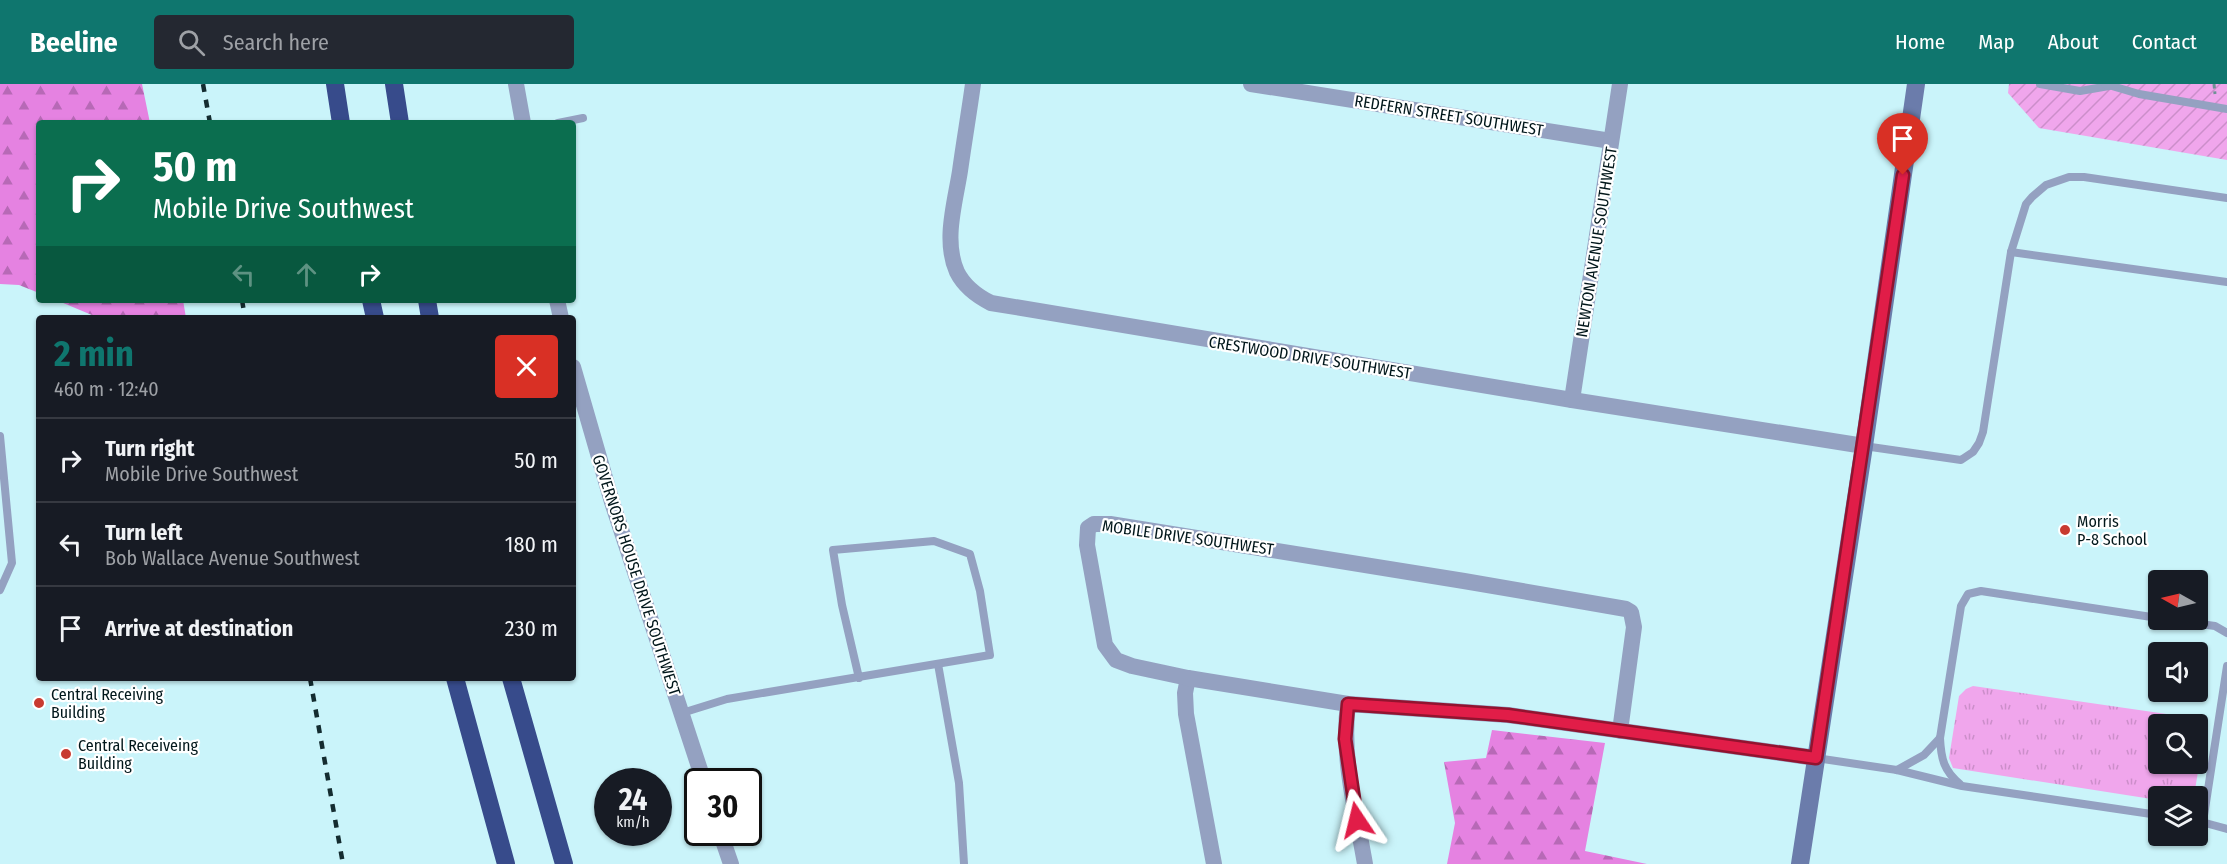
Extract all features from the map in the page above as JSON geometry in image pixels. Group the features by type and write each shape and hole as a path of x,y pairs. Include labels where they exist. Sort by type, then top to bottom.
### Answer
{"highway":[{"path":"335,84 341,120"},
{"path":"394,84 400,120"},
{"path":"456,681 506,864"},
{"path":"512,681 564,864"}],"main road":[{"path":"1800,864 1864,446 1916,84"}],"street":[{"path":"516,84 522,120"},
{"name":"CRESTWOOD DRIVE SOUTHWEST","path":"973,84 951,242 958,273 972,291 981,298 1002,306 1864,446"},
{"name":"REDFERN STREET SOUTHWEST","path":"1251,84 1611,141"},
{"name":"NEWTON AVENUE SOUTHWEST","path":"1572,400 1620,84"},
{"name":"GOVERNORS HOUSE DRIVE SOUTHWEST","path":"576,377 612,502 700,768"},
{"name":"MOBILE DRIVE SOUTHWEST","path":"1620,730 1634,627 1631,612 1626,609 1110,524 1097,523 1087,532 1087,545 1105,645 1109,653 1123,664 1188,678 1348,704 1472,712 1816,758"},
{"path":"1188,678 1185,693 1186,714 1214,864"},
{"path":"1348,704 1346,748 1365,864"},
{"path":"725,846 731,864"}],"lane":[{"path":"2040,84 2080,91 2108,85 2139,94 2227,110"},
{"path":"573,120 583,118"},
{"path":"1864,446 1953,460 1967,457 1973,452 1979,443 1986,415 2011,252 2026,204 2037,191 2057,180 2069,177 2099,179 2227,198"},
{"path":"2011,252 2227,282"},
{"path":"0,436 12,563 0,590"},
{"path":"682,713 727,699 859,678 990,655 981,591 970,554 934,541 833,550 842,604 859,678"},
{"path":"1962,786 1946,771 1941,754 1940,738 1960,606 1968,594 1981,591 2148,616"},
{"path":"2208,625 2216,626 2227,633"},
{"path":"938,664 959,783 964,864"},
{"path":"2206,786 2227,666"},
{"path":"1897,770 1924,755 1940,738"},
{"path":"1816,758 1897,770 1962,786 2148,814"},
{"path":"2208,824 2227,830"}],"green space":[{"path":"0,84 142,84 149,120 36,120 36,292 19,285 0,284"},
{"path":"2009,84 2227,84 2227,160 2039,128 2008,93"},
{"path":"63,303 184,303 186,315 92,315"},
{"path":"1973,686 2166,714 2148,714 2148,774 2198,774 2196,786 2148,786 2148,798 1953,768 1949,758 1959,696"},
{"path":"1492,730 1605,743 1585,851 1647,864 1447,864 1455,823 1444,762 1486,758"}],"railway":[{"path":"203,84 209,120"},
{"path":"242,303 244,315"},
{"path":"311,681 343,864"}],"place":[{"name":"Morris P-8 School","path":"2065,530"},
{"name":"Central Receiving Building","path":"39,703"},
{"name":"Central Receiveing Building","path":"66,754"}],"route":[{"path":"1357,820 1345,739 1348,704 1508,715 1816,758 1903,175"}]}
